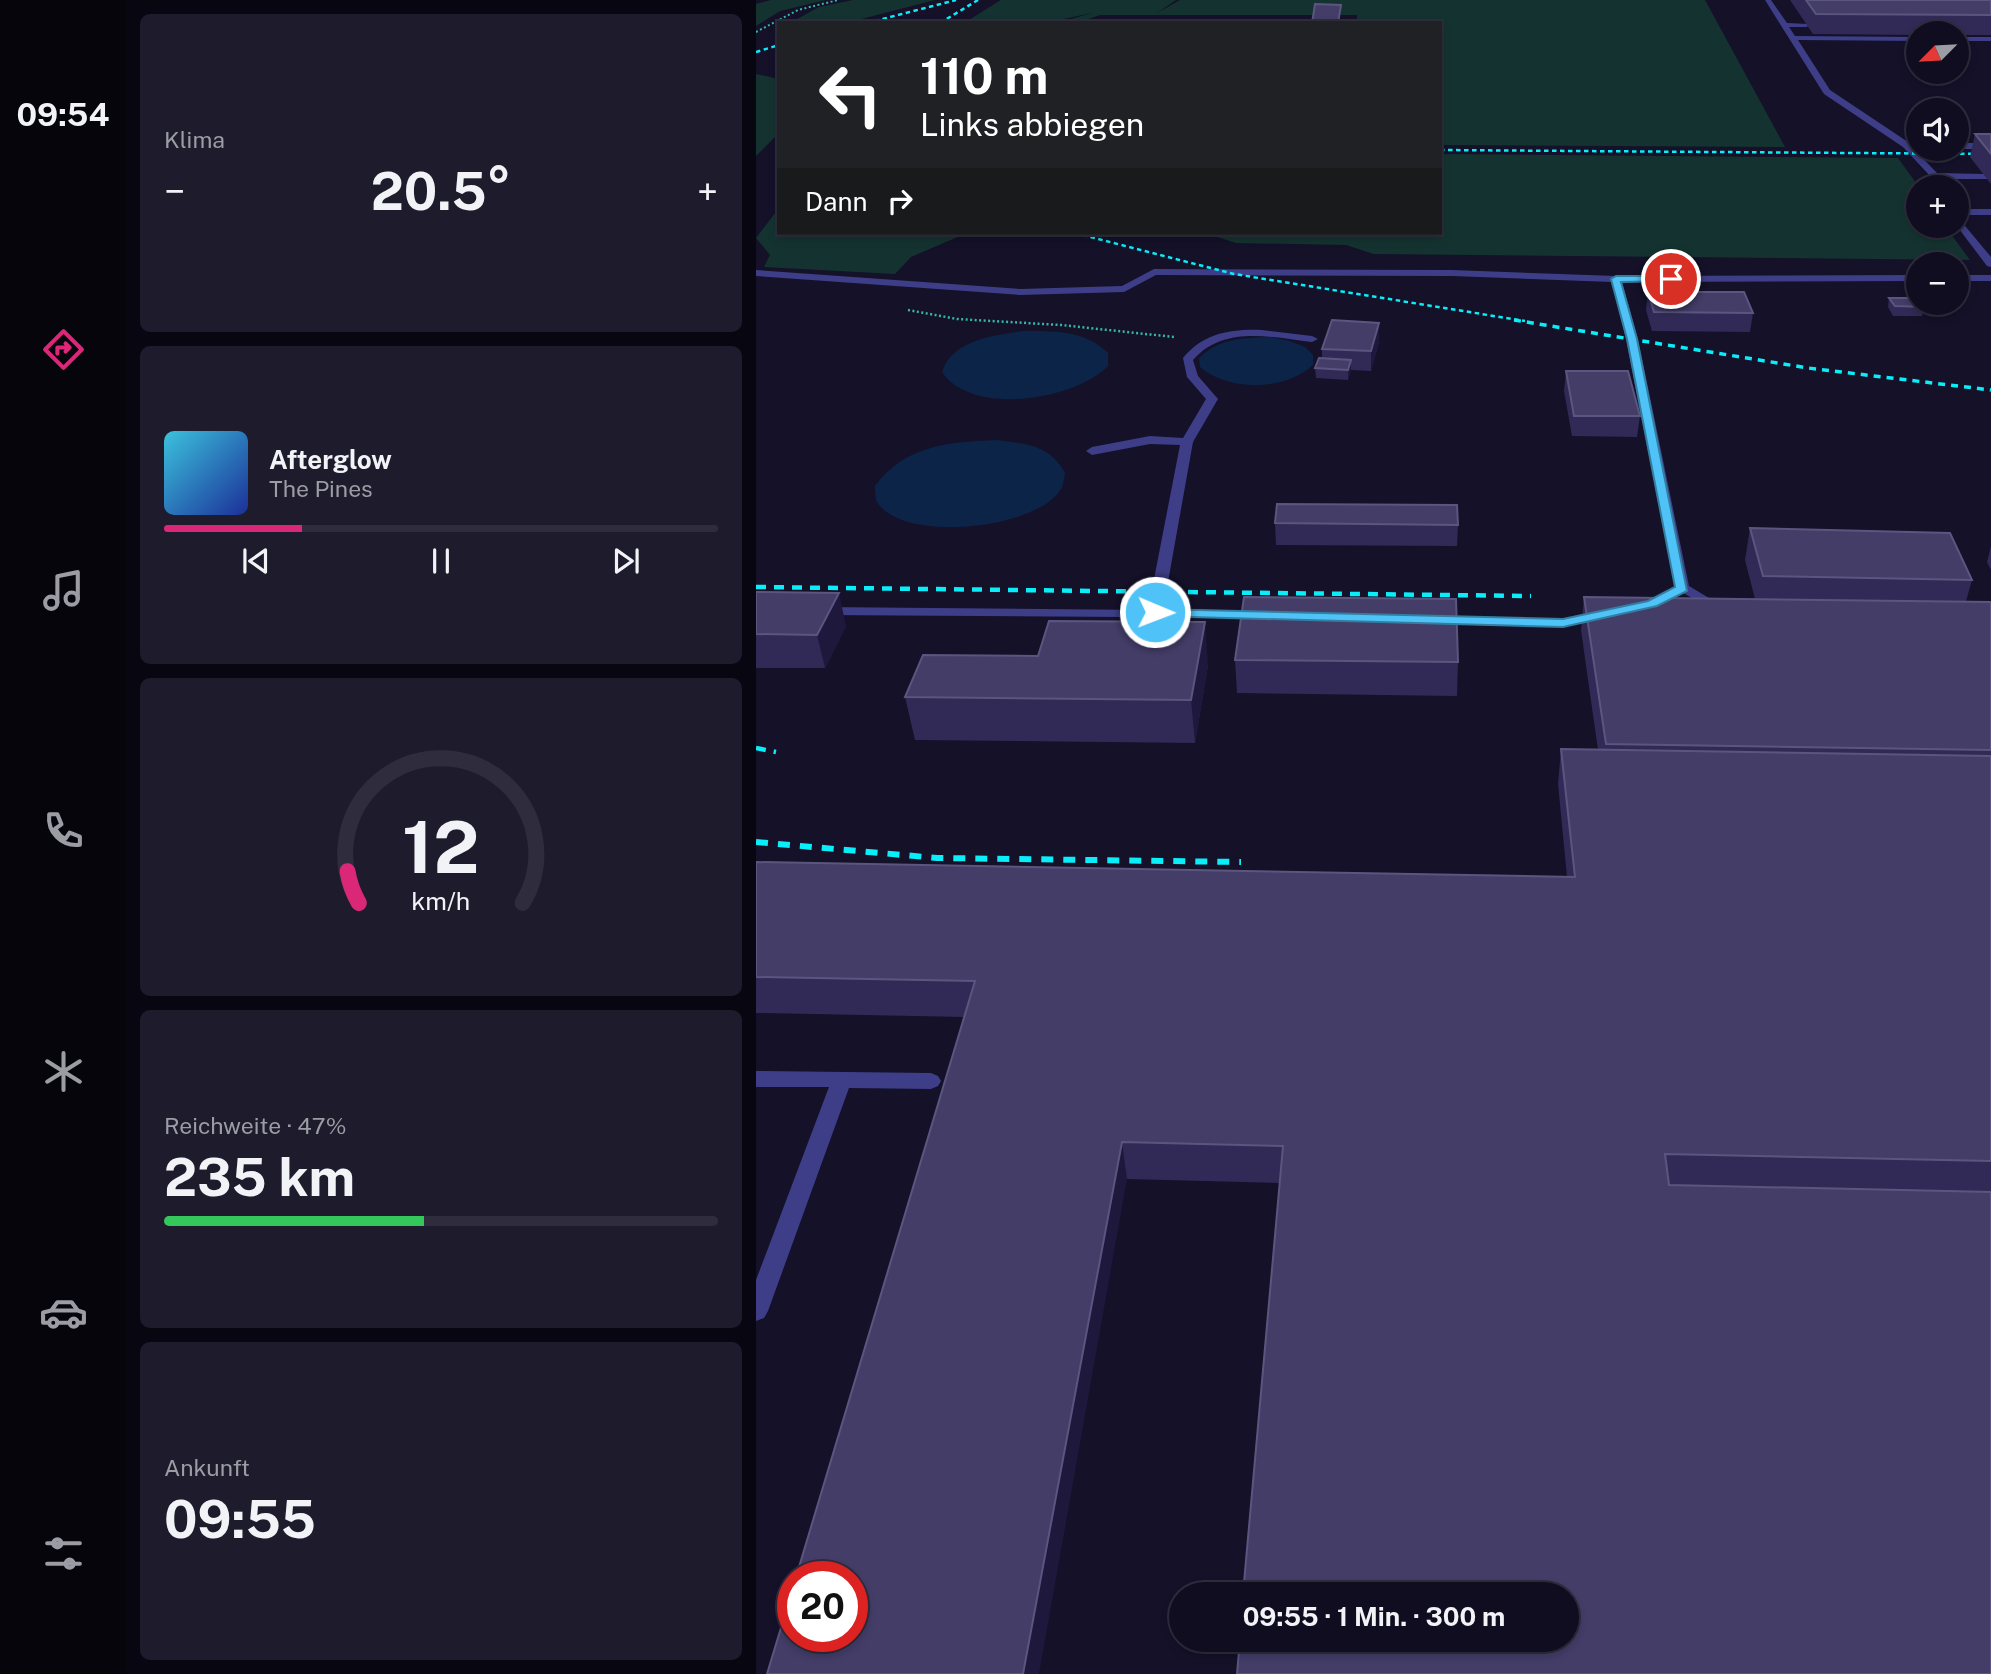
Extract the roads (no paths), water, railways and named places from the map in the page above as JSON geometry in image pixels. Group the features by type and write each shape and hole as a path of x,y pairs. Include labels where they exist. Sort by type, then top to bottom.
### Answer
{"lane":[{"path":"1768,0 1828,92 1906,145"},
{"path":"1785,25 1807,25"},
{"path":"1793,38 1906,39"},
{"path":"1969,39 1991,39"},
{"path":"1969,146 1991,146"},
{"path":"1921,161 1934,175"},
{"path":"1969,177 1985,177"},
{"path":"1969,212 1991,212"},
{"path":"1969,235 1991,264"},
{"path":"756,273 1020,292 1124,289 1154,272 1452,273 1616,279 1906,278"},
{"path":"1969,278 1991,278"},
{"path":"1616,279 1632,339 1677,591 1729,616"},
{"path":"1155,612 1187,442 1212,399 1193,377 1187,360 1193,350 1206,341 1235,334 1269,333 1312,339"},
{"path":"1091,451 1150,440 1187,442"},
{"path":"797,611 1155,612 1277,616"},
{"path":"1413,619 1563,623 1614,612"},
{"path":"756,1079 931,1082"},
{"path":"756,1311 842,1080"}],"water":[{"path":"1023,331 1068,333 1089,340 1108,353 1108,366 1093,378 1072,388 1024,399 976,395 956,386 942,372 947,361 965,346 987,337"},
{"path":"1270,337 1305,347 1313,355 1313,365 1288,380 1257,385 1226,381 1200,367 1199,358 1215,346 1241,339"},
{"path":"997,440 1045,451 1059,464 1065,473 1063,483 1048,503 1026,514 1000,522 941,527 913,523 891,515 877,502 875,486 887,472 914,454 929,448 962,442"}],"railway":[{"path":"875,21 956,0"},
{"path":"943,21 978,0"},
{"path":"756,52 777,46"},
{"path":"1442,150 1991,154"},
{"path":"1083,235 1234,274 1525,321"},
{"path":"1514,320 1808,368 1991,390"},
{"path":"756,587 1531,596"},
{"path":"756,748 776,752"},
{"path":"756,842 937,858 1241,862"}]}
